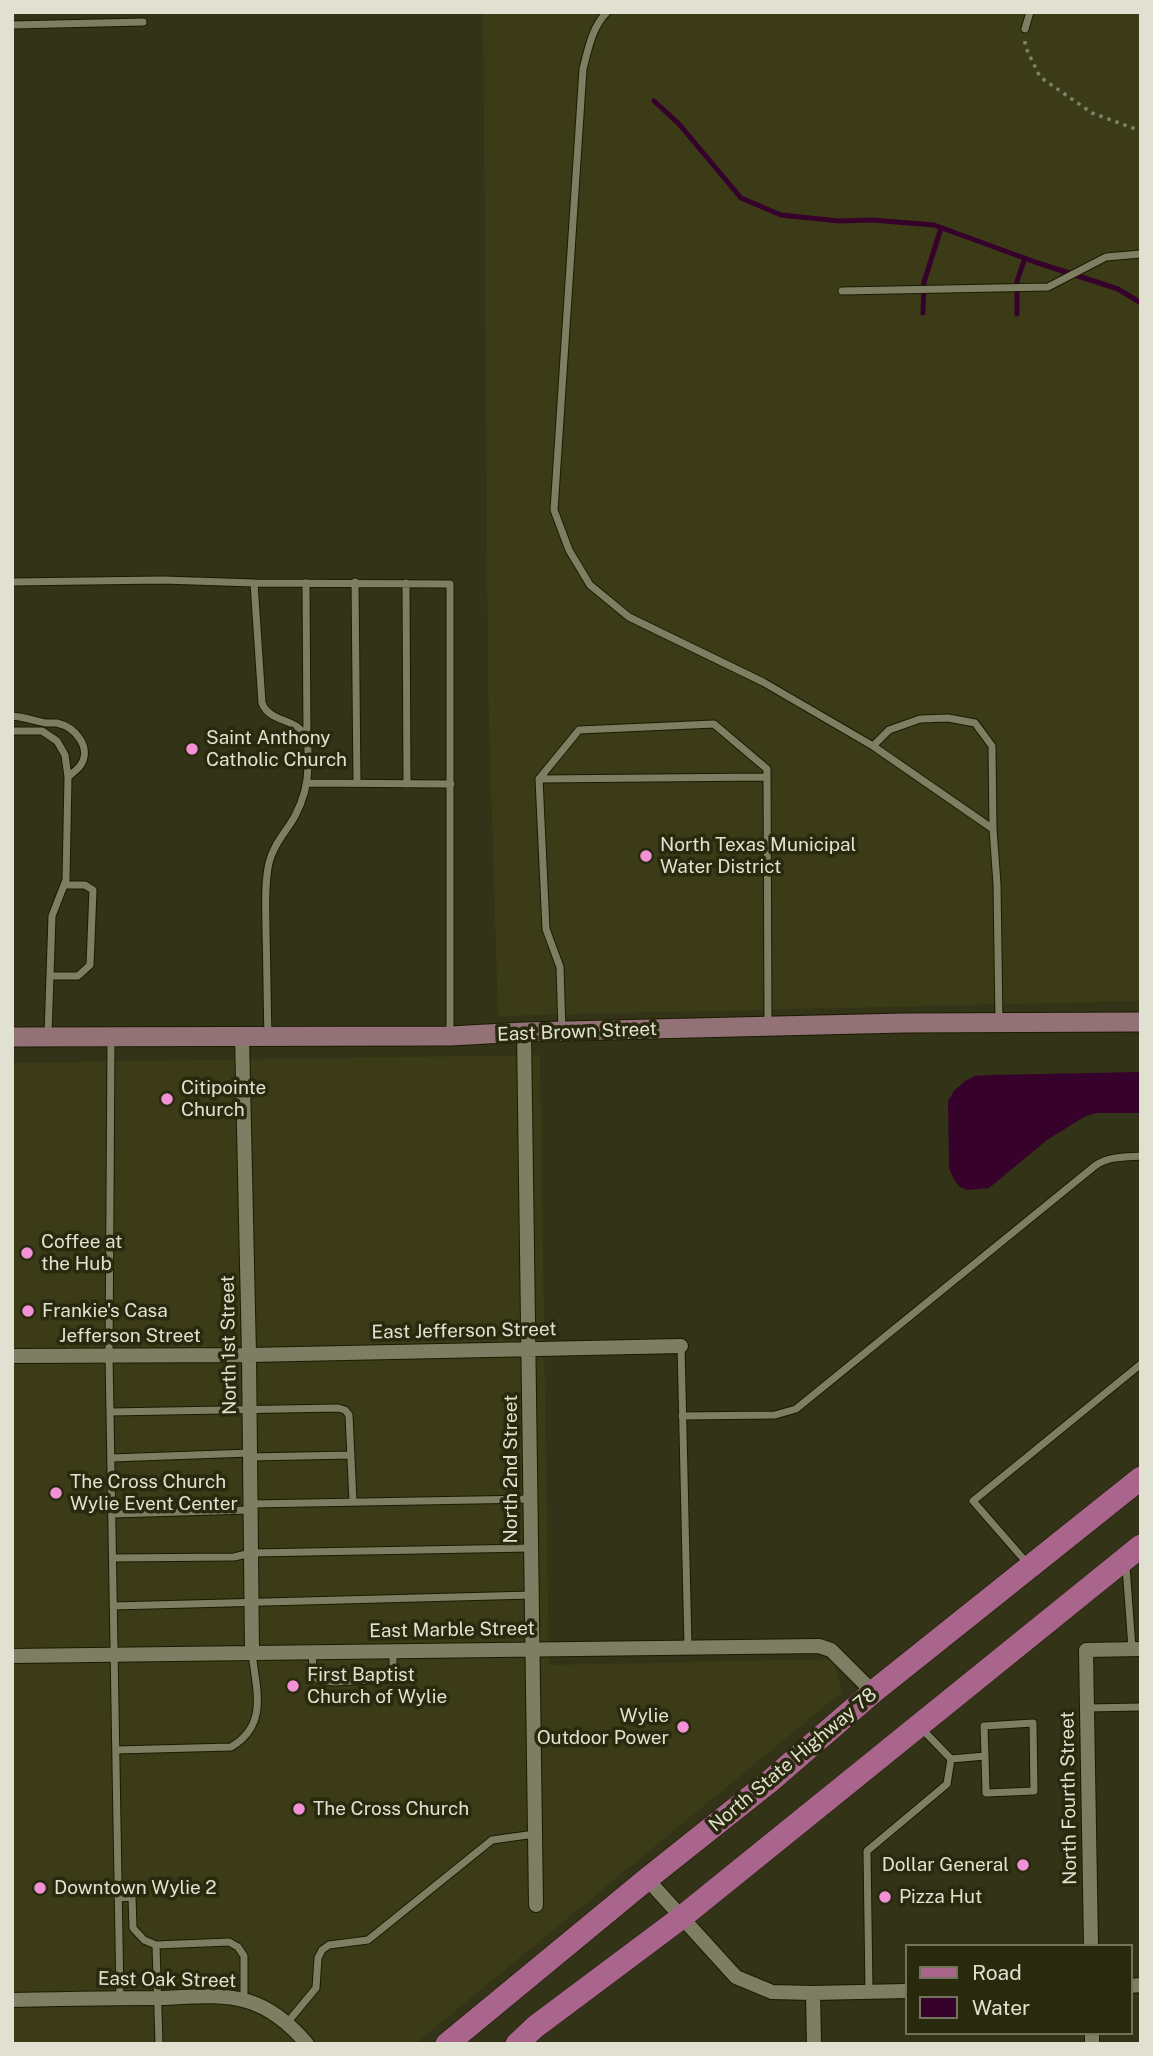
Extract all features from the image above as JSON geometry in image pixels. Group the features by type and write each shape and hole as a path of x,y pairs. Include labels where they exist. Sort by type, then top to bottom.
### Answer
{"main road":[{"name":"East Brown Street","path":"12,1037 450,1036 768,1027 1141,1022"},
{"name":"North State Highway 78","path":"447,2044 769,1782 873,1692 1141,1478"},
{"path":"517,2044 535,2027 682,1917 1133,1552"}],"street":[{"name":"North 2nd Street","path":"524,1032 536,1905"},
{"name":"North 1st Street","path":"242,1036 252,1653"},
{"name":"East Jefferson Street","path":"248,1355 681,1346"},
{"name":"Jefferson Street","path":"12,1356 248,1355"},
{"name":"East Marble Street","path":"12,1656 819,1646 831,1650 873,1692"},
{"name":"North Fourth Street","path":"1091,1944 1086,1650 1136,1649"},
{"path":"647,1879 736,1977 772,1992 904,1990"},
{"path":"813,1993 814,2044"},
{"name":"East Oak Street","path":"12,2000 225,1997 258,2004 287,2023 307,2044"}],"lane":[{"path":"607,12 590,41 583,69 554,510 569,550 590,585 629,617 763,682 873,746 993,829"},
{"path":"1025,29 1030,12"},
{"path":"12,25 143,22"},
{"path":"842,290 1048,287 1106,257 1141,254"},
{"path":"12,582 163,580 450,584 450,1036"},
{"path":"355,582 357,783"},
{"path":"254,583 262,703 271,715 289,721 299,728 306,737 307,744"},
{"path":"268,1036 267,874 275,846 294,817 307,783 306,583"},
{"path":"406,583 407,784"},
{"path":"12,716 43,727 57,741 65,755 68,777 66,880 52,916 48,1037"},
{"path":"873,746 890,730 920,719 948,718 975,723 992,746 999,1023"},
{"path":"12,731 58,723 72,730 85,747 80,767 68,777"},
{"path":"562,1032 560,967 546,929 539,779 579,730 714,724 767,769 768,1027"},
{"path":"539,779 767,777"},
{"path":"307,783 451,784"},
{"path":"50,976 78,976 90,965 93,890 85,885 64,885"},
{"path":"111,1037 108,1166 111,1307 109,1355 120,1998"},
{"path":"682,1416 775,1415 796,1409 1096,1165 1104,1160 1141,1156"},
{"path":"681,1346 688,1646"},
{"path":"1030,1567 973,1502 1141,1364"},
{"path":"110,1412 345,1410 349,1415 353,1502"},
{"path":"111,1458 351,1454"},
{"path":"112,1514 353,1502 531,1499"},
{"path":"113,1558 531,1548"},
{"path":"1133,1552 1136,1649"},
{"path":"113,1606 531,1595"},
{"path":"312,1652 314,1675 318,1680 334,1682 389,1679 393,1673 393,1651"},
{"path":"116,1750 231,1747 245,1739 254,1724 258,1707 252,1653"},
{"path":"1087,1708 1141,1707"},
{"path":"1033,1723 1034,1791 986,1793 985,1756 984,1726 1033,1723"},
{"path":"919,1726 951,1759"},
{"path":"951,1759 985,1756"},
{"path":"869,1991 867,1851 947,1784 951,1759"},
{"path":"287,2023 316,1988 318,1958 322,1950 329,1945 368,1940 492,1839 535,1834"},
{"path":"118,1898 132,1898 133,1928 144,1940 156,1945 229,1942 238,1947 244,1956 244,2000"},
{"path":"156,1945 159,2044"}],"path":[{"path":"1025,29 1025,46 1040,77 1092,113 1141,131"}],"shaded area":[{"path":"483,12 1141,12 1141,1001 498,1016 488,688"},
{"path":"540,1055 549,1665 833,1659 842,1692 415,2044 12,2044 12,1063"}],"water":[{"path":"1141,1072 1141,1113 1096,1113 1084,1117 1047,1140 989,1188 967,1190 954,1180 949,1168 948,1101 965,1081 975,1076 989,1075"}],"waterway":[{"path":"654,101 679,124 741,198 781,215 839,221 872,220 934,225 1118,289 1141,303"},
{"path":"923,313 924,282 941,228"},
{"path":"1017,314 1017,281 1025,258"}],"place":[{"name":"Saint Anthony Catholic Church","path":"192,749"},
{"name":"North Texas Municipal Water District","path":"646,856"},
{"name":"Citipointe Church","path":"167,1099"},
{"name":"Coffee at the Hub","path":"27,1253"},
{"name":"Frankie's Casa","path":"28,1311"},
{"name":"The Cross Church Wylie Event Center","path":"56,1493"},
{"name":"First Baptist Church of Wylie","path":"293,1686"},
{"name":"Wylie Outdoor Power","path":"683,1727"},
{"name":"The Cross Church","path":"299,1809"},
{"name":"Dollar General","path":"1023,1865"},
{"name":"Downtown Wylie 2","path":"40,1888"},
{"name":"Pizza Hut","path":"885,1897"}]}
